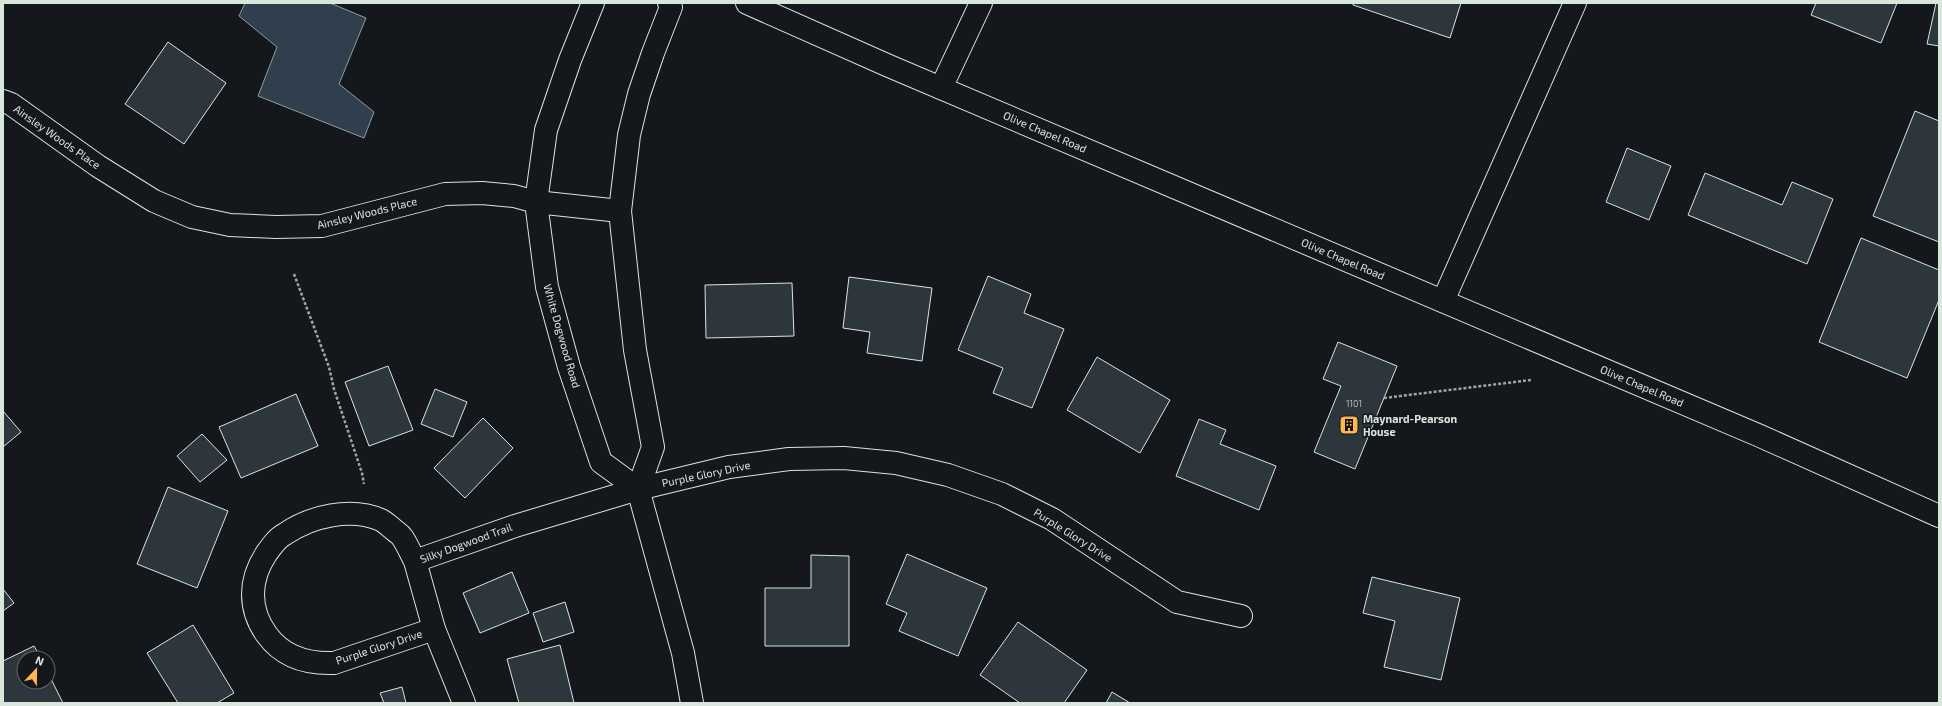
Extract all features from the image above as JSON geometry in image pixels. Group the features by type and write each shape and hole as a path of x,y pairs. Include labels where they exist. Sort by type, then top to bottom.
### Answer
{"street":[{"name":"White Dogwood Road","path":"594,3 570,60 546,130 536,202 547,287 569,367 601,462 638,489"},
{"path":"669,3 671,7 644,81 629,135 620,211 635,350 653,447 638,489 683,653 692,703"},
{"name":"Olive Chapel Road","path":"747,3 941,88 1758,435 1939,516"},
{"path":"941,88 981,3"},
{"path":"1443,301 1575,3"},
{"name":"Ainsley Woods Place","path":"3,101 11,104 98,166 154,202 192,217 230,225 276,227 322,226 445,194 482,193 514,196 536,202 620,211"},
{"name":"Purple Glory Drive","path":"638,489 730,467 788,459 844,458 896,463 948,475 1002,494 1052,519 1177,602 1241,616"},
{"name":"Silky Dogwood Trail","path":"464,703 434,629 415,561 515,526 638,489"},
{"name":"Purple Glory Drive","path":"415,561 402,536 381,520 356,514 333,515 308,522 284,534 271,547 262,560 254,579 252,597 256,613 260,626 270,640 283,651 298,659 317,663 334,662 346,659 434,629"}],"path":[{"path":"294,274 329,367 334,389 362,473 364,484"},
{"path":"1384,398 1531,380"}],"water":[{"path":"245,3 330,3 366,18 339,84 374,112 364,138 258,96 277,47 239,16"}],"building":[{"path":"1353,3 1461,3 1450,38 1353,5"},
{"path":"1816,3 1897,3 1881,43 1811,15"},
{"path":"1936,3 1939,3 1939,46 1927,44"},
{"path":"168,42 226,83 184,144 125,104"},
{"path":"1915,111 1939,121 1939,242 1873,216"},
{"path":"1627,148 1671,166 1649,220 1606,202"},
{"path":"1705,173 1782,205 1792,182 1833,199 1807,264 1688,215"},
{"path":"1861,238 1939,270 1939,300 1907,378 1819,342"},
{"path":"988,276 1031,294 1024,313 1064,329 1032,408 993,393 1003,368 958,350"},
{"path":"849,277 932,288 922,361 867,353 870,332 843,328"},
{"path":"792,283 794,336 706,338 705,285"},
{"name":"Maynard-Pearson House","path":"1338,342 1397,366 1355,469 1314,452 1341,386 1323,379"},
{"path":"1097,357 1170,400 1140,453 1067,410"},
{"path":"388,366 413,430 369,446 345,382"},
{"path":"435,389 467,402 453,437 421,424"},
{"path":"296,394 318,446 241,478 219,427"},
{"path":"3,411 21,432 3,447"},
{"path":"483,418 513,448 465,498 434,468"},
{"path":"1199,419 1226,430 1220,444 1276,466 1259,510 1176,476"},
{"path":"202,434 227,460 200,482 177,456"},
{"path":"168,487 228,511 197,588 137,564"},
{"path":"907,554 987,588 958,656 899,631 907,613 886,604"},
{"path":"811,555 849,556 849,646 765,646 765,588 811,588"},
{"path":"512,572 529,613 480,633 463,593"},
{"path":"1372,577 1460,598 1441,680 1384,667 1395,621 1363,613"},
{"path":"3,589 14,603 3,611"},
{"path":"565,602 574,632 543,642 533,613"},
{"path":"1018,622 1087,670 1064,703 1020,703 980,675"},
{"path":"193,625 234,693 217,703 178,703 147,653"},
{"path":"560,645 574,703 519,703 507,659"},
{"path":"34,646 36,650 26,650"},
{"path":"16,655 16,690 56,689 63,703 3,703 3,661"},
{"path":"402,687 406,703 384,703 380,693"},
{"path":"1112,692 1130,703 1106,703"}],"place":[{"name":"Maynard-Pearson House","path":"1349,425"}]}
